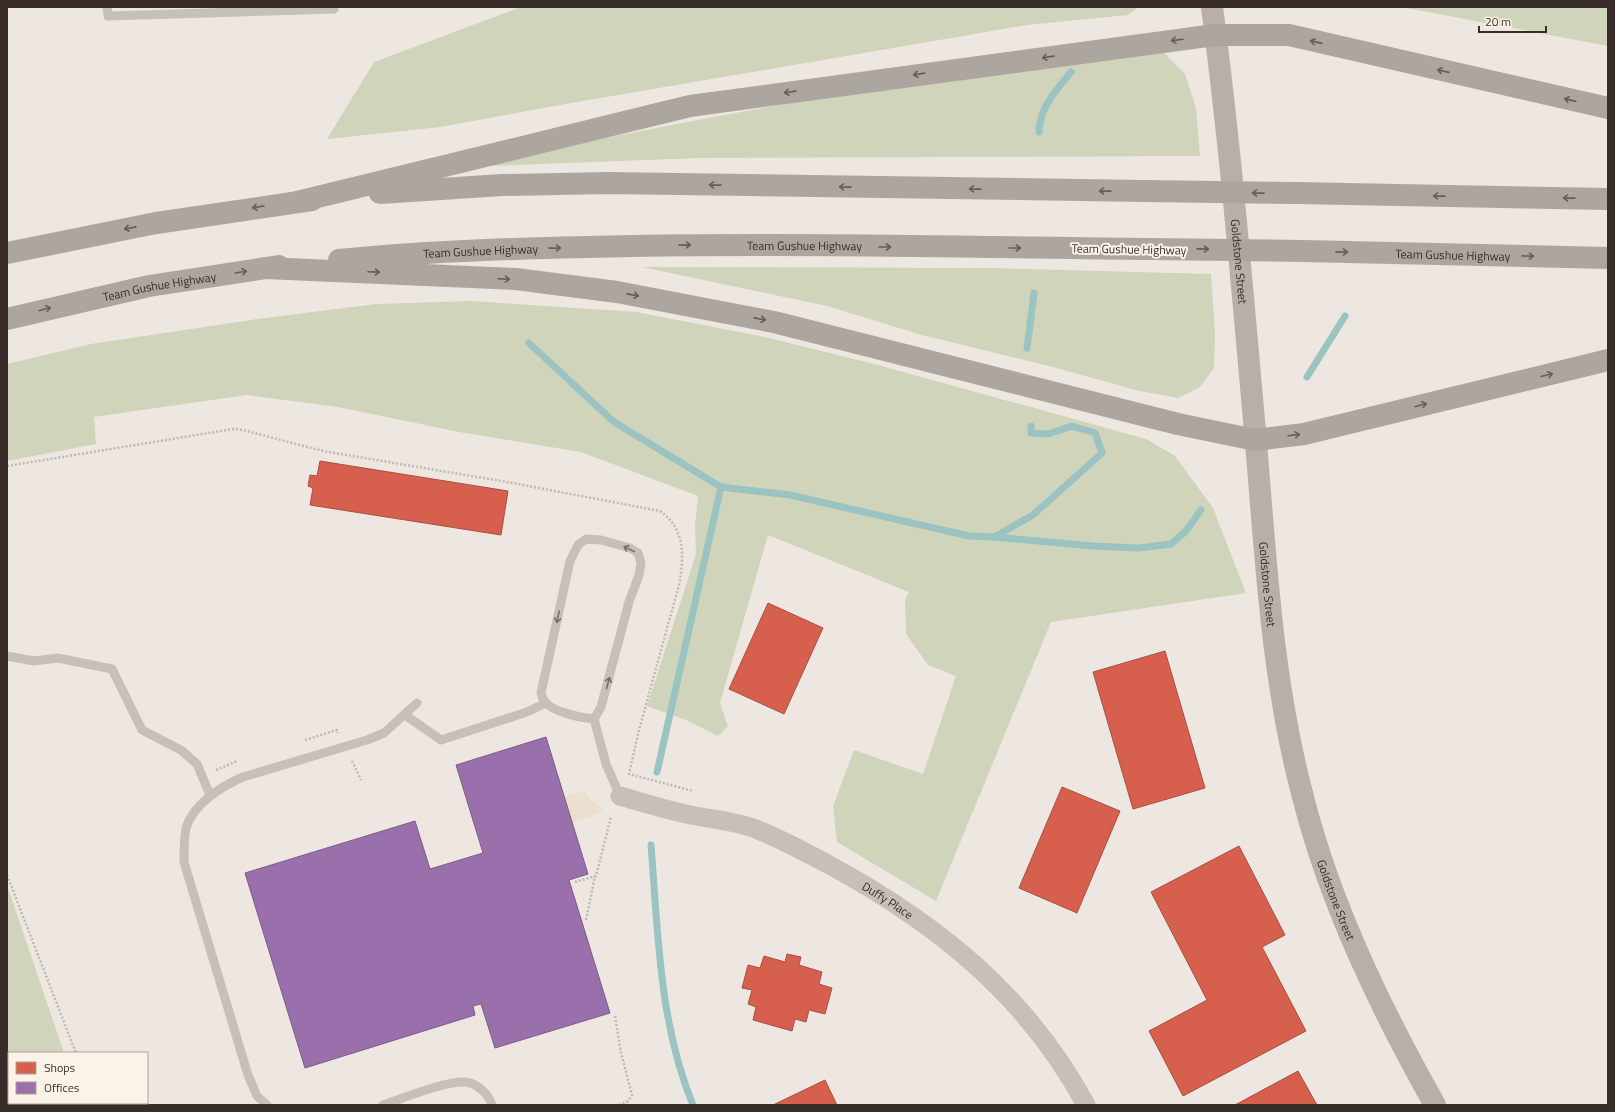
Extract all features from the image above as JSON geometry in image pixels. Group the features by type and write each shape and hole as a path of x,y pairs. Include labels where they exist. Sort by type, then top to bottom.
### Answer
{"highway":[{"path":"297,202 690,106 1215,35 1289,36 1608,108"},
{"path":"7,252 156,223 297,202 398,191 502,185 608,183 1608,199"},
{"name":"Team Gushue Highway","path":"7,319 149,286 265,268 401,253 538,248 702,245 1303,251 1608,258"},
{"path":"265,268 516,279 616,292 774,322 1178,424 1255,440 1304,434 1608,360"}],"main road":[{"name":"Goldstone Street","path":"1212,7 1255,440 1270,620 1279,688 1303,798 1319,855 1355,945 1385,1012 1435,1105"}],"street":[{"name":"Duffy Place","path":"620,796 688,814 757,829 813,856 878,892 929,926 968,957 1006,995 1044,1037 1086,1105"}],"lane":[{"path":"107,7 108,16 278,9 334,9"},
{"path":"594,719 575,717 546,703 541,693 570,561 578,545 586,539 601,540 630,548 638,554 641,563 639,575 629,602 602,707 594,719 606,764 620,796"},
{"path":"7,656 34,661 58,658 112,669 142,730 181,750 197,764 210,795"},
{"path":"267,1105 257,1096 248,1075 184,862 187,826 195,812 210,795 225,784 243,777 367,740 384,733 417,703"},
{"path":"405,715 441,740 527,712 546,703"},
{"path":"382,1105 450,1084 467,1082 482,1090 491,1100 492,1105"}],"path":[{"path":"7,466 233,429 264,434 323,451 513,483 660,511 670,518 677,530 681,542 683,564 638,730 629,774 693,791"},
{"path":"586,920 611,817"},
{"path":"7,875 76,1052"},
{"path":"575,882 596,876"},
{"path":"615,1016 621,1053 632,1094 628,1102 619,1105"}],"green space":[{"path":"521,7 1139,7 1128,15 1027,25 560,105 441,127 327,139 374,62"},
{"path":"1401,7 1608,7 1608,46"},
{"path":"1159,48 1185,74 1196,108 1200,156 699,158 462,167 791,103 934,80"},
{"path":"642,267 987,268 1211,274 1215,334 1214,368 1200,387 1178,398 1139,391 1053,367 922,335 827,306"},
{"path":"471,301 636,312 765,337 878,365 1146,439 1175,456 1213,508 1246,593 1051,622 936,901 837,842 833,806 854,750 923,774 956,676 928,665 906,634 905,600 909,592 768,535 720,703 728,726 718,736 686,720 647,706 696,554 695,525 698,496 581,452 459,432 338,407 247,395 94,417 96,444 7,461 7,364 91,344 257,319 376,304"},
{"path":"7,885 64,1052 8,1052 8,1104 82,1105 7,1105"}],"shaded area":[{"path":"584,790 588,797 603,809 599,813 572,823 564,797"}],"building: Shops":[{"path":"320,461 508,491 501,535 310,505 313,488 308,486 310,475 317,476"},
{"path":"768,603 823,628 784,714 729,689"},
{"path":"1165,651 1205,788 1133,809 1093,672"},
{"path":"1062,787 1120,811 1077,913 1019,888"},
{"path":"1239,846 1285,935 1262,947 1306,1031 1183,1096 1149,1031 1207,1000 1151,892"},
{"path":"787,954 801,957 799,965 822,972 819,984 832,988 825,1014 809,1010 806,1022 795,1019 792,1031 753,1020 756,1007 748,1004 752,990 742,988 748,965 760,968 764,956 785,962"},
{"path":"1298,1071 1317,1105 1235,1105"},
{"path":"825,1080 837,1105 773,1105"}],"building: Offices":[{"path":"546,737 588,874 569,880 610,1013 495,1048 481,1004 473,1006 475,1015 305,1068 245,873 415,821 430,869 483,853 456,765"}],"waterway":[{"path":"1039,132 1045,107 1071,72"},
{"path":"1027,348 1034,293"},
{"path":"1307,377 1345,316"},
{"path":"529,343 614,422 721,487 657,772"},
{"path":"721,487 790,495 969,536 994,537 1033,515 1102,453 1095,433 1072,426 1048,434 1031,433 1031,426"},
{"path":"994,537 1092,546 1139,548 1171,544 1186,531 1201,510"},
{"path":"651,845 658,944 667,1010 673,1042 693,1105"}]}
